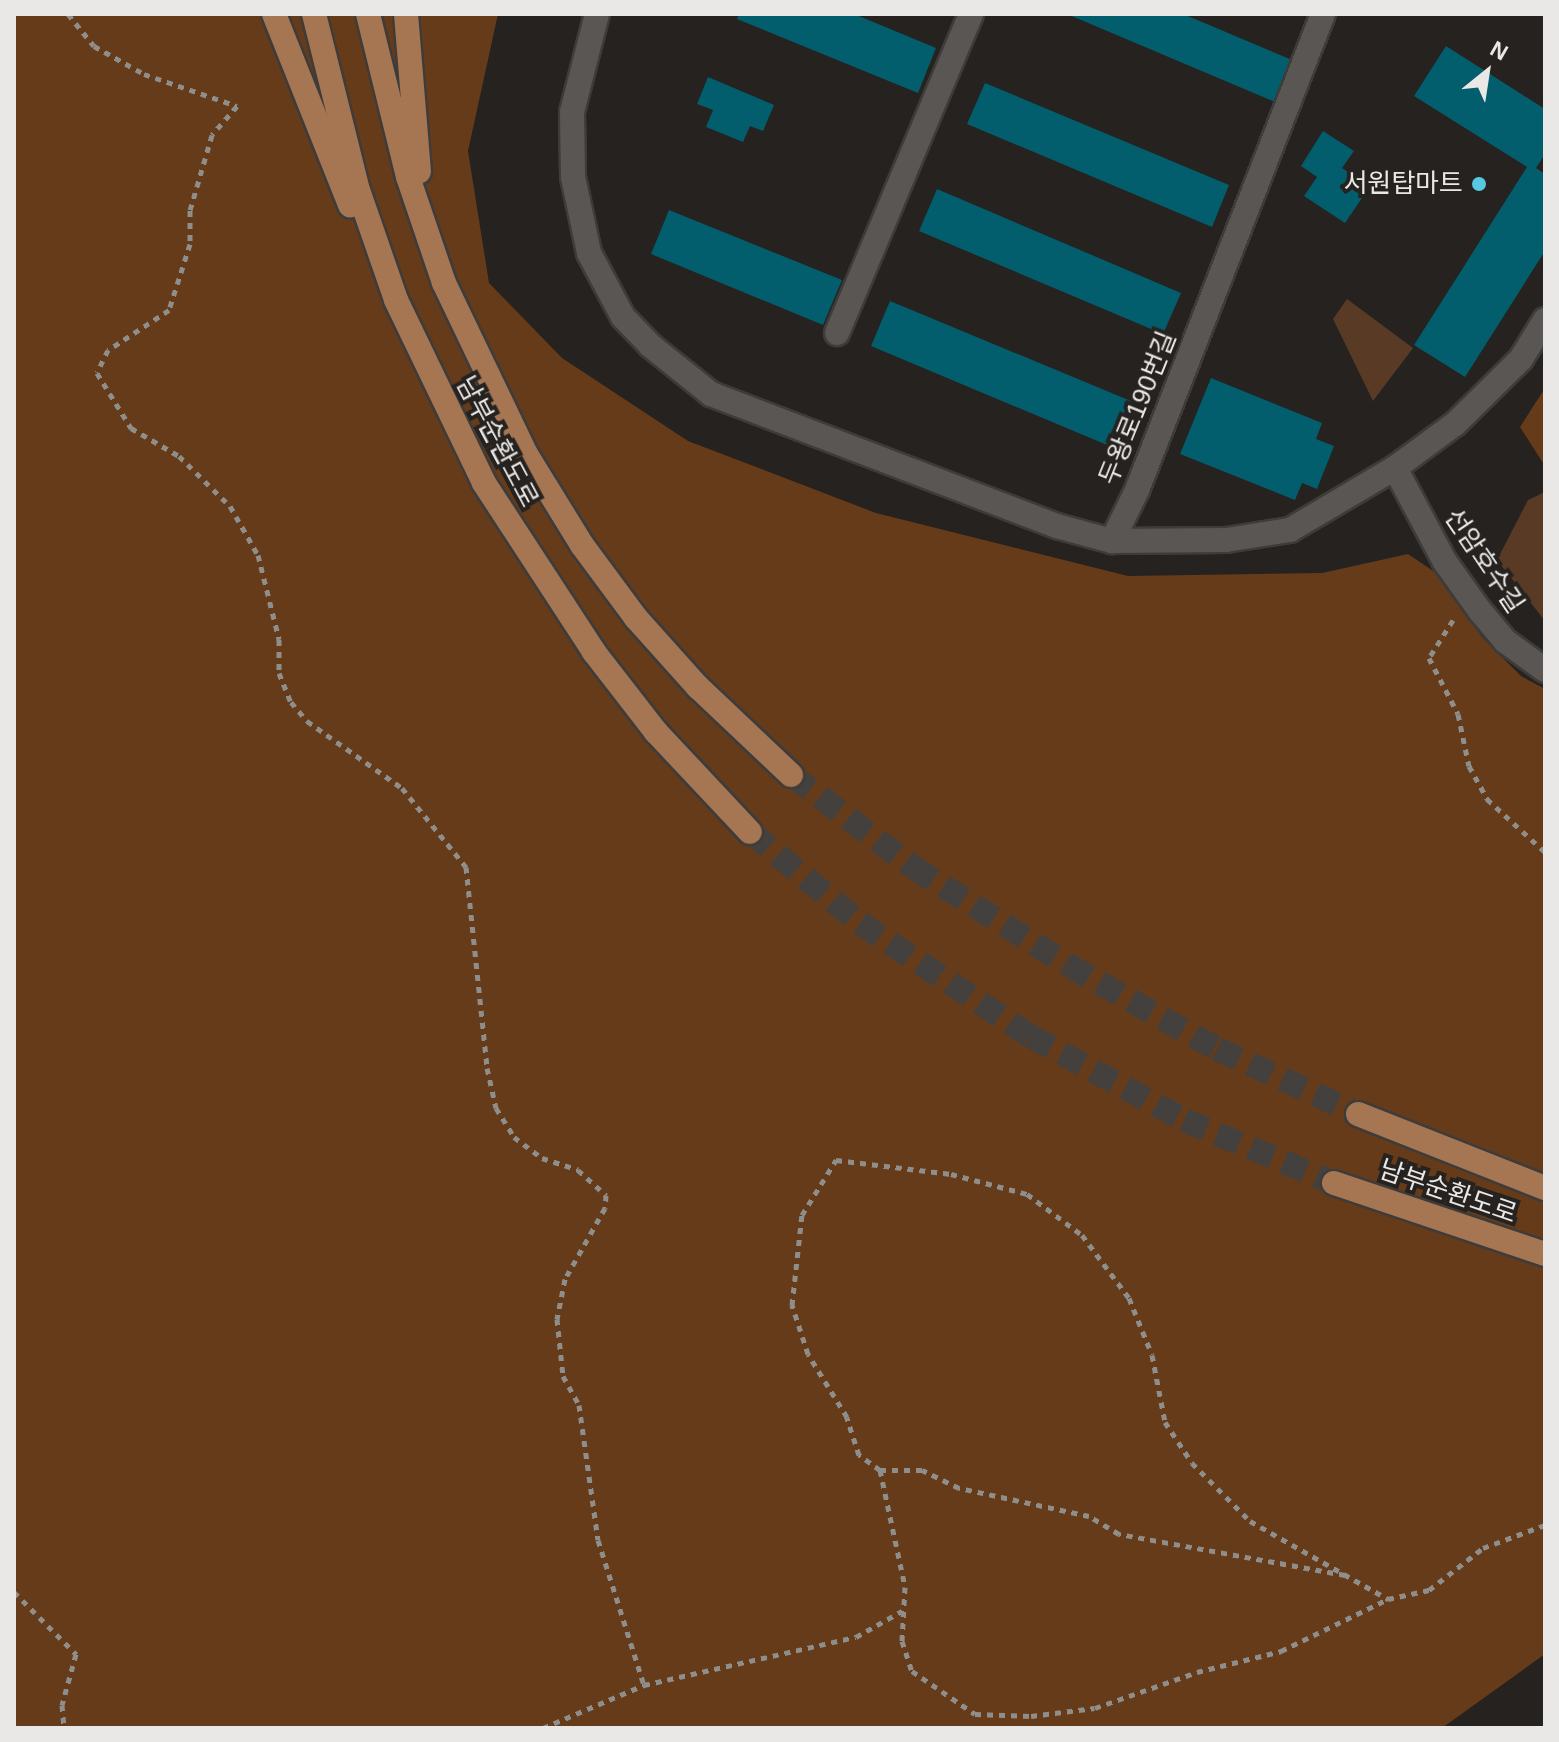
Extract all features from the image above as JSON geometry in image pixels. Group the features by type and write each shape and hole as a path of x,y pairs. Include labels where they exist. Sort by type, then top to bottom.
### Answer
{"main road":[{"path":"274,14 386,290 434,385"},
{"name":"남부순환도로","path":"314,14 358,190 396,300 434,385 484,483 594,652 656,732 750,832"},
{"name":"남부순환도로","path":"368,14 408,177 444,283 526,454 582,545 636,618 698,687 791,775"},
{"path":"406,14 417,158 444,283"},
{"name":"남부순환도로","path":"1358,1114 1545,1188"},
{"name":"남부순환도로","path":"1334,1183 1545,1254"}],"street":[{"path":"597,14 572,112 573,177 589,253 623,317 679,373 711,394 1057,526 1112,541 1226,540 1290,530 1395,468 1491,393 1545,320"},
{"path":"837,333 971,14"},
{"name":"두왕로190번길","path":"1112,541 1137,490 1323,14"},
{"name":"선암호수길","path":"1395,468 1445,562 1480,611 1505,641 1545,670"}],"path":[{"path":"68,14 94,46 144,74 237,106 212,135 190,210 190,244 169,310 108,350 97,373 131,428 179,456 230,506 258,555 279,639 279,673 291,702 307,721 402,788 466,867 487,1068 496,1108 523,1144 542,1158 578,1170 606,1195 605,1208 565,1279 557,1319 563,1376 579,1405 598,1540 644,1685"},
{"path":"1480,611 1448,622 1429,658 1458,714 1469,766 1487,799 1545,852"},
{"path":"1345,1575 1119,1534 1089,1516 959,1488 922,1470 880,1470 859,1455 847,1417 808,1354 792,1305 802,1215 836,1160 951,1174 1027,1194 1082,1235 1129,1298 1152,1355 1165,1422 1192,1463 1250,1521 1388,1599"},
{"path":"880,1470 905,1587 902,1641 912,1671 975,1714 1031,1716 1095,1708 1197,1672 1281,1651 1388,1599 1429,1590 1483,1548 1545,1525"},
{"path":"14,1592 76,1654 62,1705 64,1728"},
{"path":"543,1728 644,1685 856,1637 902,1611"}],"shaded area":[{"path":"14,14 498,14 468,151 489,283 562,358 688,441 876,513 1128,576 1322,573 1408,554 1448,581 1481,636 1521,676 1545,689 1545,1654 1442,1728 14,1728"},
{"path":"1347,299 1413,348 1373,401 1333,319"},
{"path":"1545,388 1545,466 1520,427"},
{"path":"1545,492 1545,621 1497,560 1528,500"}],"building":[{"path":"739,14 854,14 936,48 918,93 737,19"},
{"path":"1067,14 1183,14 1292,60 1275,102"},
{"path":"1446,46 1545,109 1545,154 1536,168 1545,174 1545,251 1465,377 1414,345 1527,167 1414,96"},
{"path":"708,77 774,105 763,131 750,126 743,142 706,127 713,110 697,104"},
{"path":"985,83 1229,185 1212,227 967,124"},
{"path":"1323,131 1354,151 1342,168 1370,186 1345,223 1304,196 1317,177 1301,166"},
{"path":"937,189 1181,293 1163,334 919,231"},
{"path":"669,210 842,280 823,325 651,254"},
{"path":"890,301 1138,404 1119,450 871,346"},
{"path":"1211,378 1322,423 1316,439 1334,446 1317,489 1302,483 1295,500 1180,454"}],"tunnel":[{"path":"791,775 913,867 1068,965 1217,1049 1358,1114"},
{"path":"750,832 860,923 1030,1036 1184,1120 1334,1183"}],"place":[{"name":"서원탑마트","path":"1479,184"}]}
